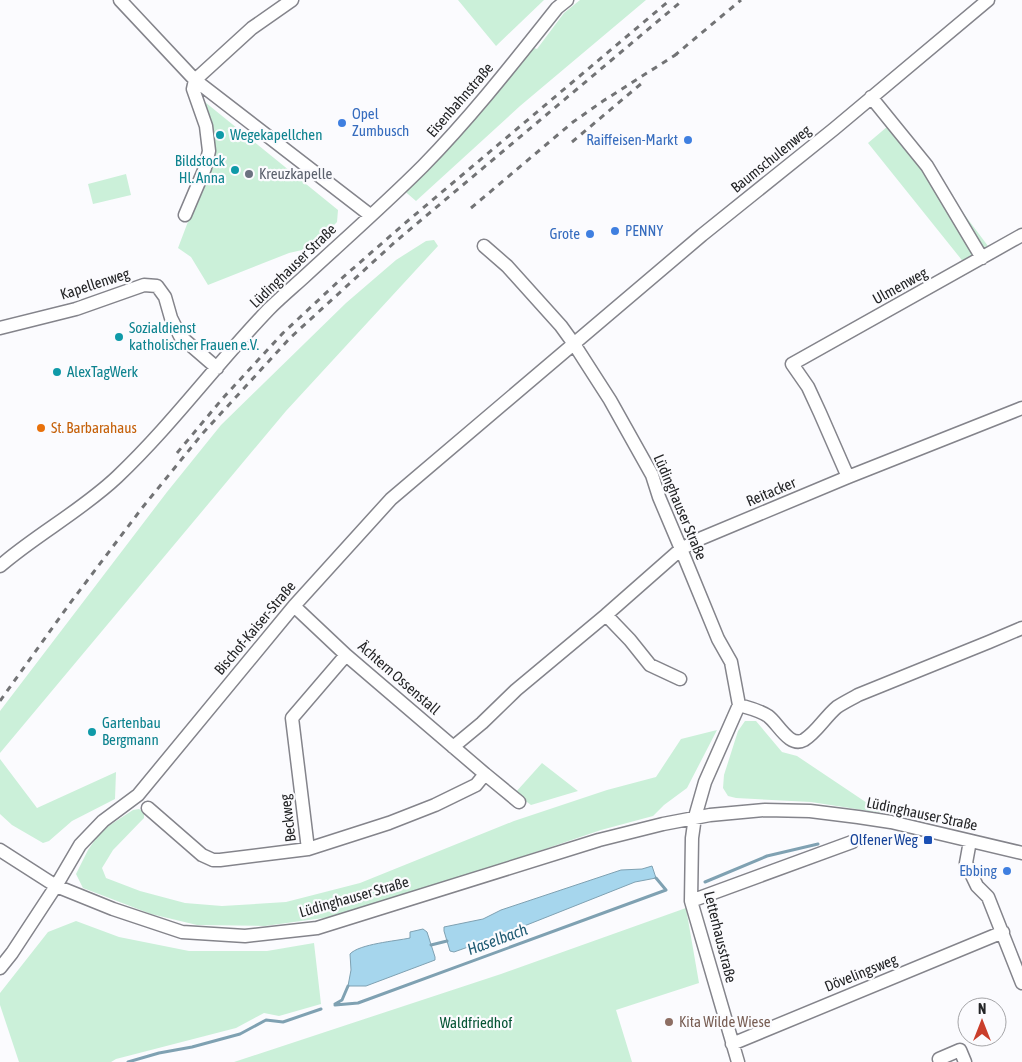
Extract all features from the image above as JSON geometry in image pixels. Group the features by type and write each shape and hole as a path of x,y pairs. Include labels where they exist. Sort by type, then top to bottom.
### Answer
{"street":[{"path":"120,0 195,80 370,216"},
{"path":"185,215 205,168 209,150 206,126 193,89 195,80 252,28 292,0"},
{"name":"Eisenbahnstraße","path":"370,216 401,188 477,107 557,8 567,0"},
{"name":"Baumschulenweg","path":"574,344 709,229 834,129 988,0"},
{"path":"871,97 927,166 982,258"},
{"name":"Lüdinghauser Straße","path":"0,566 37,537 75,511 116,478 166,426 270,309 370,216"},
{"name":"Ulmenweg","path":"848,477 808,387 792,364 1022,235"},
{"name":"Lüdinghauser Straße","path":"484,246 507,266 561,326 610,400 652,475 659,497 718,639 731,662 739,705"},
{"name":"Kapellenweg","path":"0,328 76,308 144,285 157,286 165,297 171,318 180,336 217,368"},
{"name":"Bischof-Kaiser-Straße","path":"0,968 56,886 80,845 103,821 138,795 294,606 390,499 574,344"},
{"name":"Reitacker","path":"453,746 482,723 516,690 681,549 702,538 848,477 1022,408"},
{"name":"Ächtern Ossenstall","path":"294,606 346,654 519,802"},
{"path":"606,615 630,640 650,665 680,679"},
{"path":"694,817 705,782 739,705 757,710 769,717 791,740 803,741 837,707 858,695 1022,628"},
{"name":"Beckweg","path":"148,808 202,855 213,860 308,849 292,718 346,654"},
{"path":"308,849 389,823 435,805 476,785 485,774"},
{"name":"Lüdinghauser Straße","path":"0,850 56,886 114,909 182,932 245,936 316,928 599,840 694,817 766,810 810,811 891,822 1022,853"},
{"name":"Letterhausstraße","path":"694,817 691,901 738,1062"},
{"path":"970,841 966,863 977,886 988,897 1022,983"},
{"path":"691,901 852,842"},
{"name":"Dövelingsweg","path":"732,1044 1003,932"},
{"path":"939,1061 960,1050 965,1062"}],"green space":[{"path":"458,0 544,0 496,46"},
{"path":"580,0 646,0 520,106 416,201 401,188 528,46 537,49 564,13"},
{"path":"200,98 338,210 337,222 311,248 289,253 208,285 191,257 178,248 208,169"},
{"path":"894,121 991,250 965,264 868,143"},
{"path":"126,174 131,195 93,204 88,184"},
{"path":"434,240 438,246 286,411 0,753 0,711 167,492 221,425 346,303 396,260 426,241"},
{"path":"745,721 756,721 782,752 797,756 882,813 811,802 728,796 723,788 724,775 738,731"},
{"path":"717,730 687,788 653,816 601,830 373,907 330,917 265,926 197,925 151,914 83,888 76,874 88,850 101,831 133,810 139,809 144,812 144,818 113,850 102,868 106,878 140,891 185,903 222,906 286,902 360,883 514,821 607,790 656,777 681,739"},
{"path":"0,759 37,808 116,772 115,799 72,821 49,841 43,843 12,825 0,814"},
{"path":"542,763 578,791 531,805 515,793"},
{"name":"Waldfriedhof","path":"686,908 699,983 616,1010 632,1062 234,1062 501,974"},
{"path":"76,921 119,937 189,951 267,951 314,943 321,1004 279,1016 264,1013 236,1028 116,1059 111,1062 19,1062 0,1005 0,993 48,932"}],"water":[{"path":"652,866 656,878 635,882 499,936 454,952 450,951 444,927 483,919 501,910 621,870 642,869"},
{"path":"423,929 427,932 435,960 366,986 348,986 351,970 350,954 369,945 410,938 410,932"}],"waterway":[{"name":"Haselbach","path":"705,882 767,856 818,844"},
{"name":"Haselbach","path":"335,1005 358,1003 666,890 656,878"},
{"path":"431,945 447,941"},
{"path":"335,1004 342,1000 348,986"},
{"name":"Haselbach","path":"128,1062 240,1034 266,1020 283,1022 321,1009"}],"railway":[{"path":"177,453 223,398 283,333 341,279 670,0"},
{"path":"0,701 68,606 142,508 203,433 290,338 395,242 683,0"},
{"path":"674,56 741,0"},
{"path":"471,208 573,122 680,52"},
{"path":"572,142 642,83"}],"place":[{"name":"Opel Zumbusch","path":"342,123"},
{"name":"Wegekapellchen","path":"220,135"},
{"name":"Raiffeisen-Markt","path":"688,140"},
{"name":"Bildstock Hl. Anna","path":"235,170"},
{"name":"Kreuzkapelle","path":"249,174"},
{"name":"PENNY","path":"615,231"},
{"name":"Grote","path":"590,234"},
{"name":"Sozialdienst katholischer Frauen e.V.","path":"119,337"},
{"name":"AlexTagWerk","path":"57,372"},
{"name":"St. Barbarahaus","path":"41,428"},
{"name":"Gartenbau Bergmann","path":"92,732"},
{"name":"Olfener Weg","path":"928,840"},
{"name":"Ebbing","path":"1007,871"},
{"name":"Kita Wilde Wiese","path":"669,1022"}]}
